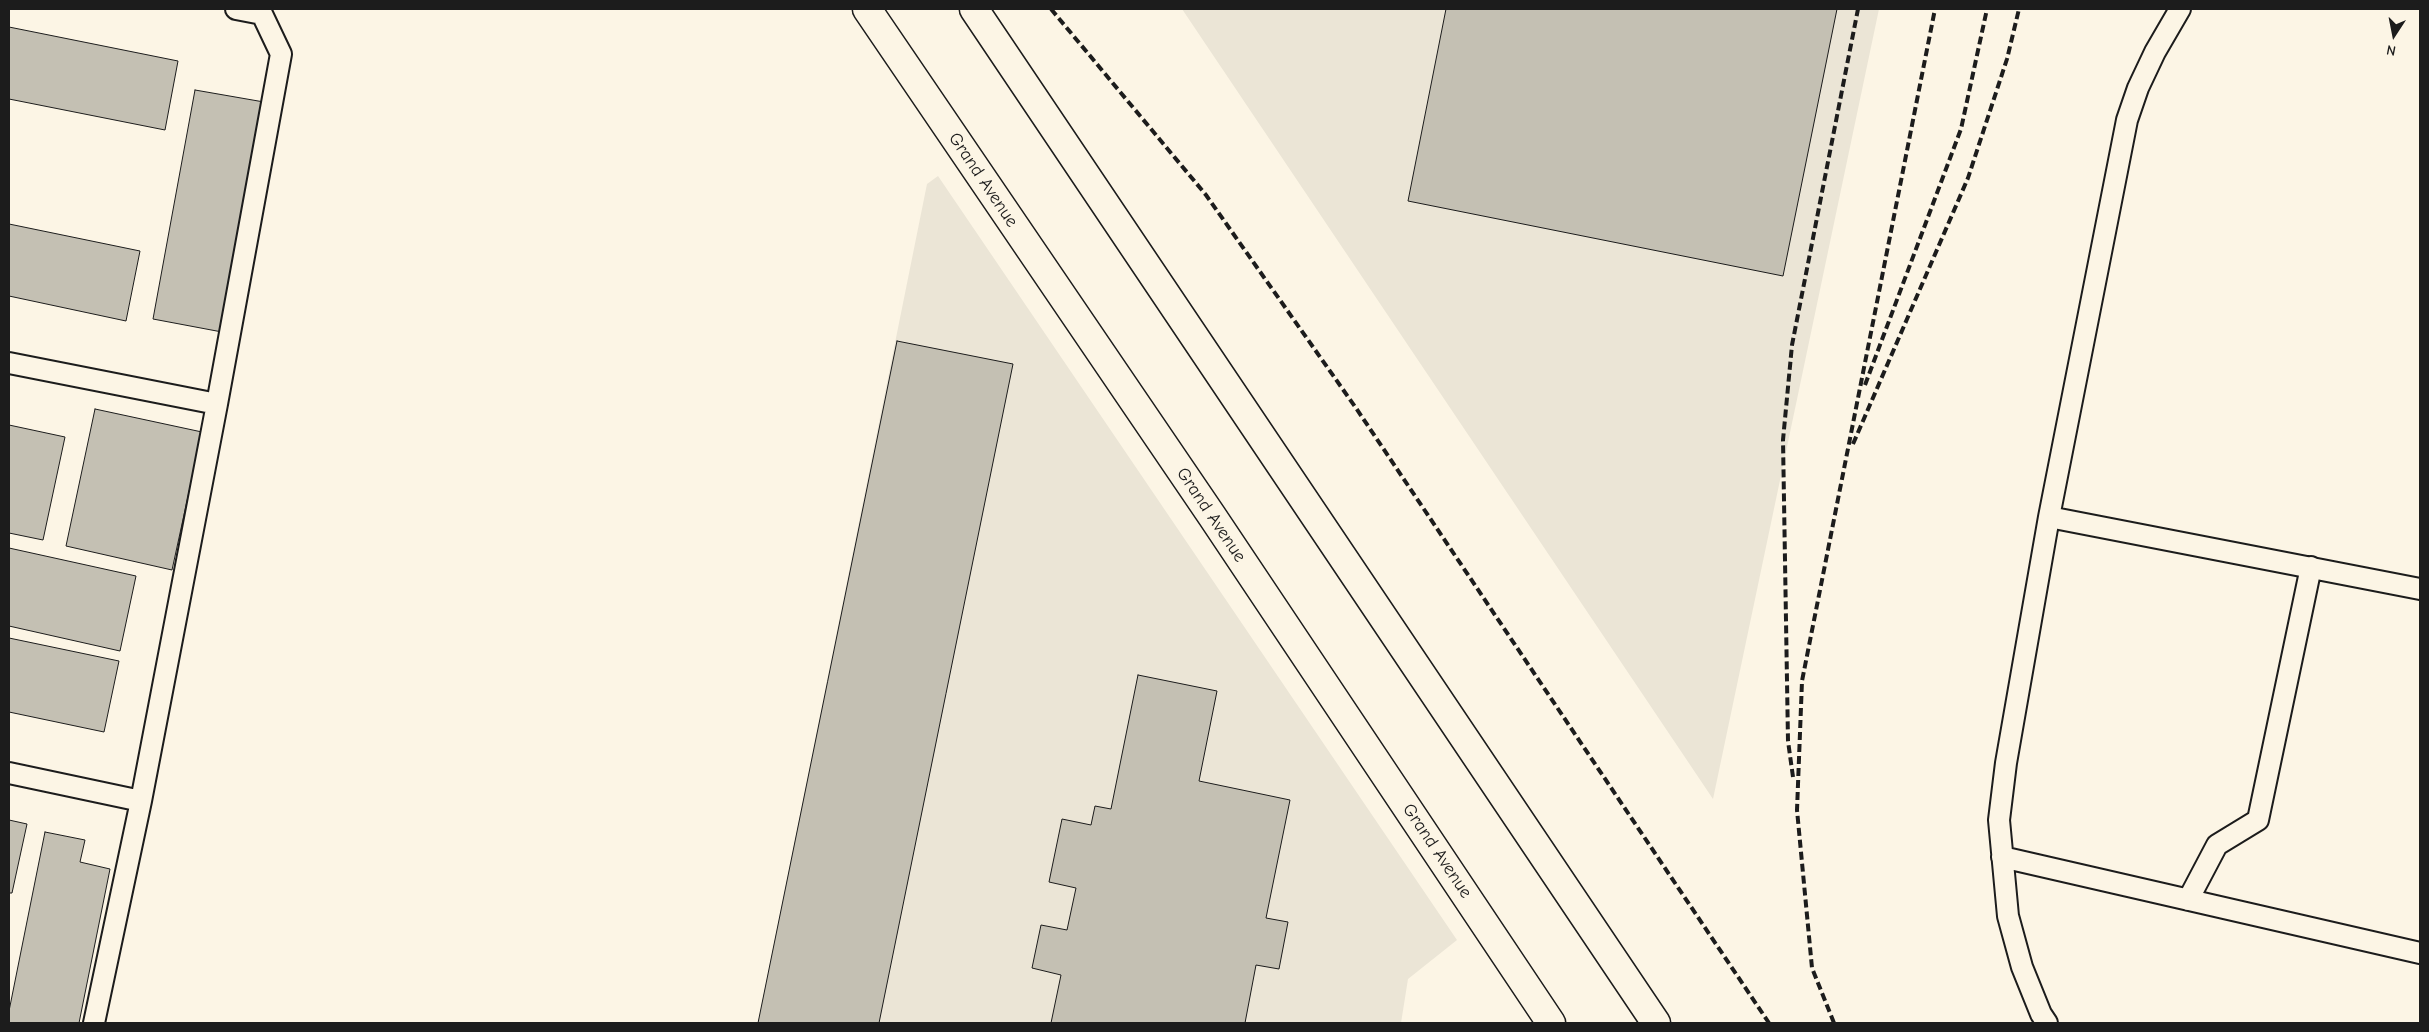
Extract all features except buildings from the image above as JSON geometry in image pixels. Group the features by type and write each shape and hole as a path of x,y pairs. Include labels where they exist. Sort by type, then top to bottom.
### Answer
{"highway":[{"name":"Grand Avenue","path":"866,9 1118,377 1551,1023"},
{"path":"974,9 1656,1023"}],"lane":[{"path":"94,1023 141,801 217,404 281,54 262,14 236,9"},
{"path":"2047,1023 2041,1014 2022,967 2008,916 2000,820 2006,763 2049,517 2127,120 2138,88 2155,52 2180,9"},
{"path":"9,363 217,404"},
{"path":"2049,517 2420,589"},
{"path":"2188,900 2217,845 2258,820 2311,567"},
{"path":"9,774 141,801"},
{"path":"2002,857 2420,953"}],"shaded area":[{"path":"1182,9 1879,9 1713,799"},
{"path":"938,176 1457,940 1408,979 1401,1023 758,1023 927,184"}],"railway":[{"path":"1051,9 1206,195 1356,408 1769,1023"},
{"path":"1793,777 1788,741 1783,440 1792,345 1858,9"},
{"path":"1834,1023 1812,968 1797,810 1802,681 1935,9"},
{"path":"1865,385 1961,129 1987,9"},
{"path":"1853,444 1968,178 2007,59 2019,9"}]}
